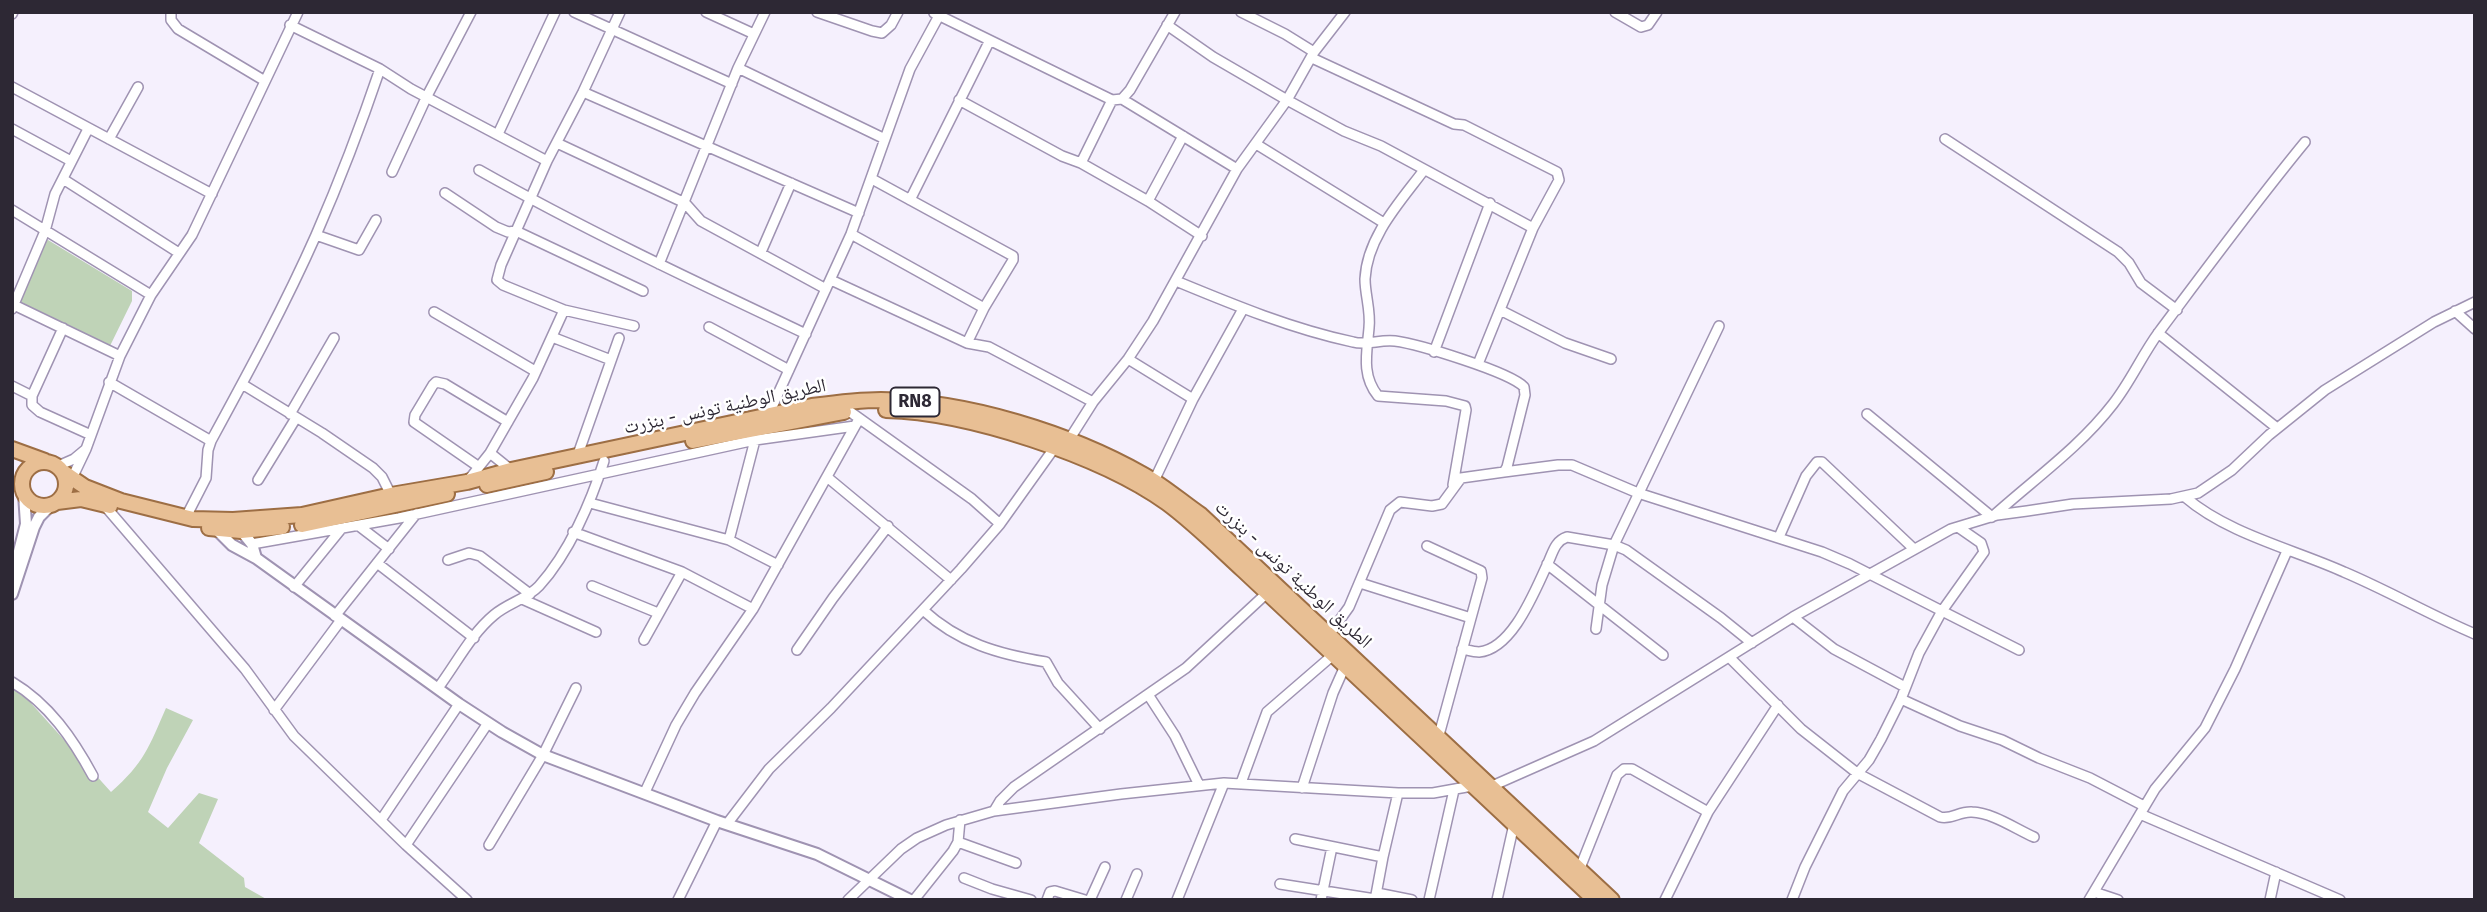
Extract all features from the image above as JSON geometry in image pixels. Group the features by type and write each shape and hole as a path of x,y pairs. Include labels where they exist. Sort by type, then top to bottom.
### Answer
{"main road":[{"name":"الطريق الوطنية تونس - بنزرت","path":"237,526 467,482 511,470 602,468 812,406 857,401 905,401 963,410 1154,481 1201,515 1439,735 1612,900"},
{"name":"الطريق الوطنية تونس - بنزرت","path":"12,449 81,499 179,524 237,526 335,519 541,469 577,457 766,420 854,419 886,410 924,413 1062,445 1138,484 1191,521 1595,900"},
{"path":"24,492 23,476 39,462 59,482"},
{"name":"RN8","path":"12,478 35,505 59,482"},
{"name":"الطريق الوطنية تونس - بنزرت","path":"59,482 212,524"}],"street":[{"path":"171,12 171,20 178,29 265,81"},
{"path":"59,482 86,449 120,356 151,295 192,235 298,12"},
{"path":"392,172 427,96 471,12"},
{"path":"498,134 555,12"},
{"path":"573,12 732,84"},
{"path":"620,12 583,93 547,161 497,273 497,280 503,285 564,310 634,326"},
{"path":"706,12 754,34"},
{"path":"659,264 738,68 765,12"},
{"path":"817,12 834,15 882,33 891,25 898,12"},
{"path":"1122,99 1130,90 1175,12"},
{"path":"1241,12 1285,34 1313,55 1558,172 1559,180 1533,228 1478,365"},
{"path":"678,900 722,823 769,769 831,708 1000,524 1128,359 1202,236 1237,169 1287,100 1313,55 1346,12"},
{"path":"1615,12 1641,27 1648,25 1657,12"},
{"path":"766,420 851,234 910,69 937,13 989,42 1112,100 1122,99 1237,169"},
{"path":"290,25 380,69 411,89 547,161"},
{"path":"1167,25 1213,57 1287,100 1344,131 1381,146 1533,228"},
{"path":"910,200 989,42"},
{"path":"738,68 885,139"},
{"path":"186,517 206,478 211,441 316,235 351,153 380,69"},
{"path":"12,87 212,194"},
{"path":"109,139 138,87"},
{"path":"583,93 859,213"},
{"path":"959,100 1062,156 1081,163 1202,236"},
{"path":"1081,163 1112,100"},
{"path":"12,129 71,162"},
{"path":"88,129 55,194 45,232 13,306 120,356"},
{"path":"1147,201 1183,136"},
{"path":"1945,139 2118,252 2129,263 2141,283 2177,310"},
{"path":"1992,517 2087,433 2112,405 2158,333 2228,237 2305,142"},
{"path":"557,143 685,203 701,221 829,285 967,343 989,347 1093,402"},
{"path":"1255,144 1384,223"},
{"path":"479,170 659,264 806,334"},
{"path":"1329,635 1349,607 1390,510 1400,502 1432,506 1442,504 1452,487 1465,406 1446,401 1378,396 1366,372 1369,327 1365,282 1367,266 1384,223 1424,170"},
{"path":"63,179 179,253"},
{"path":"872,179 1013,256 967,343"},
{"path":"761,252 790,183"},
{"path":"445,193 496,228 508,232 516,231 643,291"},
{"path":"1434,352 1490,204"},
{"path":"12,210 151,295"},
{"path":"316,235 359,250 376,220"},
{"path":"851,234 984,308"},
{"path":"1176,281 1243,309 1299,328 1366,344 1374,341 1396,341 1512,378 1524,387 1519,419 1504,472"},
{"path":"848,900 901,849 918,838 960,820 994,811 1224,783 1398,793 1433,793 1472,786 1492,786 1594,741 1793,617 1958,527 1992,517 2073,504 2185,497 2198,493 2232,470 2277,428 2334,384 2455,311 2475,302"},
{"path":"1154,481 1194,399 1243,309"},
{"path":"467,482 490,453 508,422 564,310"},
{"path":"1500,310 1565,343 1611,359"},
{"path":"2455,311 2475,329"},
{"path":"434,312 535,371"},
{"path":"1596,629 1602,585 1614,545 1719,326"},
{"path":"709,327 789,370"},
{"path":"63,328 32,396 32,405 37,410 91,435"},
{"path":"2158,333 2277,428"},
{"path":"552,337 611,360"},
{"path":"258,480 334,338"},
{"path":"577,457 619,338"},
{"path":"1128,359 1194,399"},
{"path":"109,382 211,441"},
{"path":"479,467 414,422 415,415 430,390 439,382 508,422"},
{"path":"242,384 379,472 391,495"},
{"path":"12,386 32,396"},
{"path":"1867,414 1992,517"},
{"path":"252,544 359,526 602,468 854,419 972,499 1000,524"},
{"path":"645,792 667,743 695,693 753,609 778,565 827,477 854,419"},
{"path":"729,540 755,440"},
{"path":"12,594 34,527 74,459 86,449"},
{"path":"490,453 511,470"},
{"path":"1779,537 1806,475 1817,462 1822,462 1914,549"},
{"path":"1452,487 1461,478 1572,465 1638,494 1696,514 1779,537 1850,564 2019,650"},
{"path":"439,688 474,638 495,614 526,597 544,581 590,503 602,468"},
{"path":"827,477 951,580"},
{"path":"13,570 26,524 24,492"},
{"path":"2185,497 2212,516 2287,551 2342,571 2475,634"},
{"path":"590,503 729,540 778,565"},
{"path":"103,504 245,669 274,710 311,754 467,900"},
{"path":"274,710 377,563 416,514"},
{"path":"212,524 232,545 256,558 459,704 543,755 722,823 807,850 912,900 958,842 960,820"},
{"path":"237,526 252,544 256,558"},
{"path":"359,526 389,549"},
{"path":"797,650 888,526"},
{"path":"1792,900 1805,867 1843,791 1869,760 1901,699 1919,653 1942,611 1984,552 1981,543 1958,527"},
{"path":"294,587 342,528"},
{"path":"573,532 682,572 753,609"},
{"path":"1462,649 1478,652 1500,643 1508,636 1556,543 1563,538 1614,545 1653,569 1752,643"},
{"path":"1427,546 1481,571 1482,578 1439,735"},
{"path":"2118,900 2092,896 2142,810 2205,728 2235,669 2287,551"},
{"path":"449,560 469,553 480,556 526,597 596,632"},
{"path":"377,563 474,638"},
{"path":"1547,564 1663,654"},
{"path":"644,640 682,572"},
{"path":"1360,583 1471,618"},
{"path":"592,586 658,613"},
{"path":"994,811 1014,787 1186,668 1267,593"},
{"path":"923,610 948,631 979,646 1048,664 1058,683 1100,729"},
{"path":"1793,617 1834,649 1905,687"},
{"path":"1241,783 1266,712 1333,654"},
{"path":"1729,657 1801,729 1857,773 1940,817 1951,818 1965,811 1984,814 2034,837"},
{"path":"1302,788 1333,693 1345,666"},
{"path":"12,682 34,698 63,728 77,746 93,776"},
{"path":"489,845 543,755 576,688"},
{"path":"1149,696 1174,736 1199,785"},
{"path":"1901,699 1960,726 2001,740 2090,778 2142,810 2340,900"},
{"path":"381,820 459,704"},
{"path":"1665,900 1708,812 1778,705"},
{"path":"406,845 488,723"},
{"path":"1580,869 1617,775 1624,769 1632,769 1708,812"},
{"path":"1177,900 1224,783"},
{"path":"1429,900 1454,790"},
{"path":"1376,897 1398,793"},
{"path":"1497,900 1514,824"},
{"path":"1295,839 1383,857"},
{"path":"958,842 1016,863"},
{"path":"1322,895 1332,847"},
{"path":"1090,900 1105,867"},
{"path":"2270,900 2276,872"},
{"path":"1126,900 1137,874"},
{"path":"964,878 1031,900"},
{"path":"1280,884 1322,895 1412,900"},
{"path":"1046,900 1050,892 1055,891 1085,900"}],"green space":[{"path":"48,240 132,291 132,301 108,350 18,303 44,241"},
{"path":"12,688 30,702 111,792 145,754 166,708 193,720 167,768 148,812 168,828 199,793 218,799 199,843 244,878 245,887 268,900 12,900"}]}
